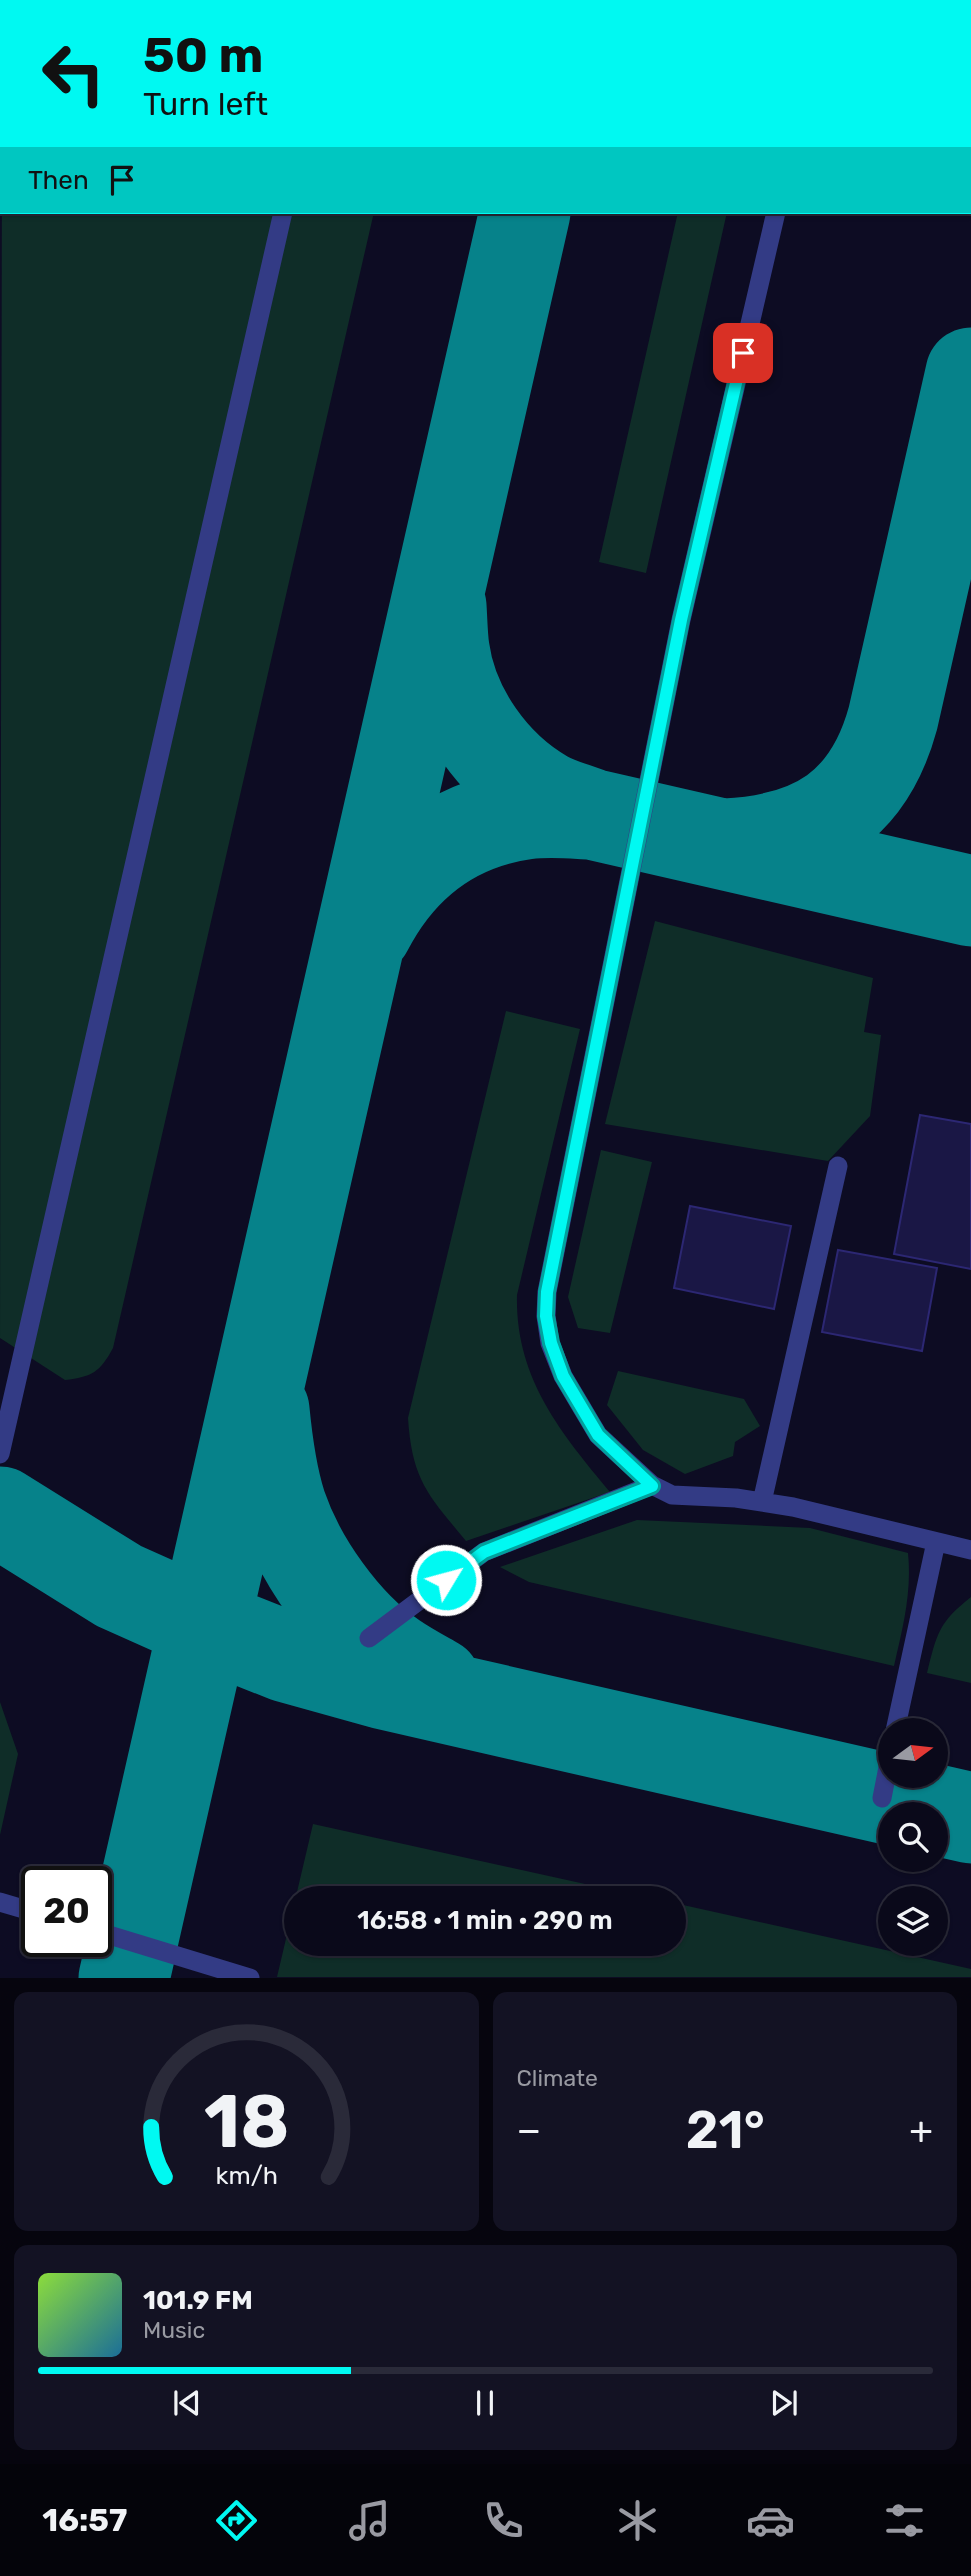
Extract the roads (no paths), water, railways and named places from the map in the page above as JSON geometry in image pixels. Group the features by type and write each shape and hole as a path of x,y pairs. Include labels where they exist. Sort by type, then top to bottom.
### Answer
{"lane":[{"path":"0,1454 283,214"},
{"path":"776,214 681,620 547,1292 546,1316 551,1343 563,1376 598,1435 652,1486 672,1495 793,1507 971,1550"},
{"path":"762,1502 838,1166"},
{"path":"369,1638 484,1552 652,1486"},
{"path":"898,1718 936,1542"},
{"path":"882,1798 884,1788"},
{"path":"0,1902 21,1908"},
{"path":"112,1936 250,1978"}]}
